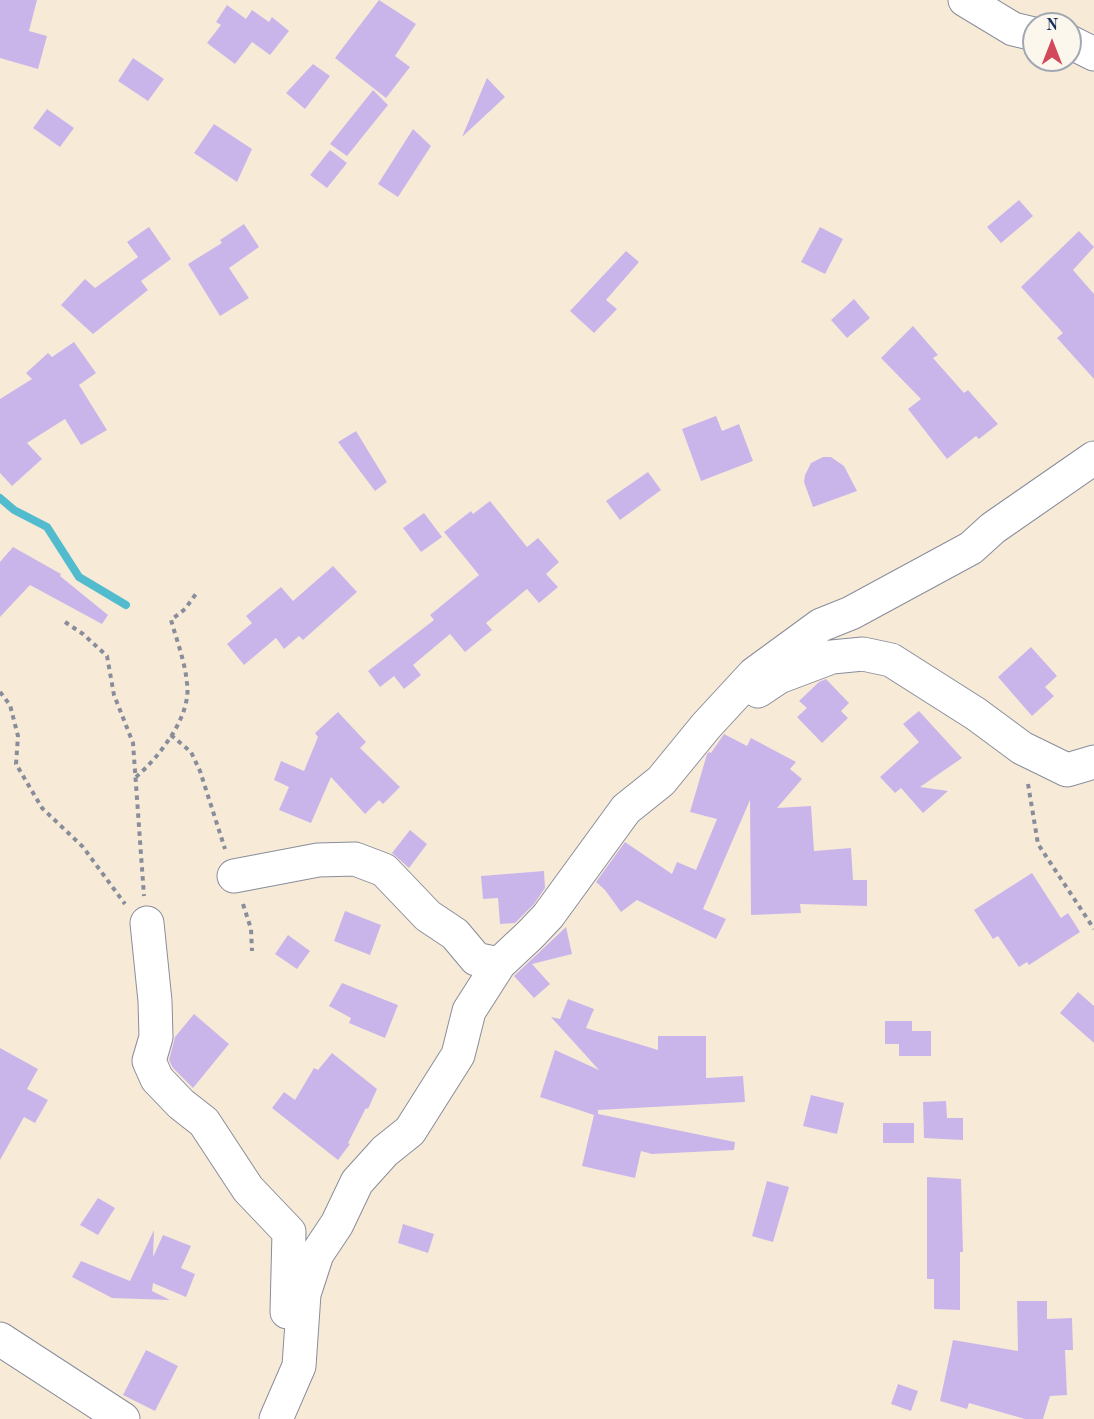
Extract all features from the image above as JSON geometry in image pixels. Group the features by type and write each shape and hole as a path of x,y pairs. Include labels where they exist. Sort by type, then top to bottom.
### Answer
{"street":[{"path":"965,0 1013,29 1022,31"},
{"path":"276,1419 299,1366 304,1294 317,1254 337,1224 357,1182 385,1151 410,1131 458,1055 469,1011 499,964 548,916 626,809 661,781 706,726 754,674 821,625 850,613 971,548 993,528 1094,458"},
{"path":"706,726 779,678 832,657 863,654 891,660 976,714 1022,748 1067,770 1094,762"},
{"path":"234,876 318,860 355,859 384,870 428,916 455,934 476,959 499,964"},
{"path":"148,930 156,1001 156,1037 148,1061 157,1079 204,1122 248,1189 289,1232 287,1326 299,1366"},
{"path":"0,1339 123,1419"}],"path":[{"path":"136,777 152,763 183,716 188,685 171,620 185,609 198,591"},
{"path":"65,621 107,656 114,695 133,742 148,930"},
{"path":"0,692 10,705 18,736 16,764 42,808 83,847 148,930"},
{"path":"171,735 191,752 201,771 251,929 252,951"},
{"path":"1022,748 1038,844 1094,929"}],"building":[{"path":"0,0 37,0 29,31 47,36 38,69 0,58"},
{"path":"379,0 416,24 395,56 410,67 386,98 335,58"},
{"path":"227,5 246,19 252,10 269,22 272,17 289,31 270,55 252,42 235,64 207,43 221,25 216,22"},
{"path":"133,58 164,79 148,101 118,81"},
{"path":"313,64 330,76 305,109 286,93"},
{"path":"487,78 505,97 462,137"},
{"path":"373,90 388,105 347,156 330,144"},
{"path":"47,109 74,128 60,147 33,128"},
{"path":"214,124 252,149 237,182 194,153"},
{"path":"413,129 431,146 398,197 378,184"},
{"path":"330,150 347,163 327,188 310,175"},
{"path":"1019,200 1033,216 1001,243 987,227"},
{"path":"244,224 259,247 229,268 249,298 220,316 188,264 222,243 220,240"},
{"path":"149,227 171,259 141,281 148,290 93,334 61,305 85,279 95,288 138,257 127,242"},
{"path":"820,227 843,239 825,274 801,262"},
{"path":"1079,231 1094,247 1073,270 1094,294 1094,379 1057,338 1063,333 1021,287"},
{"path":"626,251 639,262 606,300 617,309 594,333 570,311"},
{"path":"854,299 870,318 847,338 831,320"},
{"path":"913,326 938,355 933,358 964,393 968,390 998,424 979,439 976,436 947,459 908,409 921,399 881,358"},
{"path":"74,342 96,373 79,385 107,430 81,445 65,419 27,443 42,459 12,486 0,473 0,399 32,379 26,373 48,353 52,357"},
{"path":"716,416 722,431 739,424 753,461 701,481 682,429"},
{"path":"356,431 387,482 375,491 338,442"},
{"path":"823,457 831,457 844,466 857,491 813,507 804,482 805,475 811,463"},
{"path":"648,472 661,490 620,520 606,501"},
{"path":"490,501 527,547 538,538 559,562 546,574 558,587 539,603 527,589 486,623 492,630 465,652 450,634 413,665 421,675 404,689 394,676 380,687 368,671 434,620 430,615 479,575 444,532 471,511 473,514"},
{"path":"424,513 442,537 421,552 403,528"},
{"path":"13,547 61,574 60,576 108,615 102,624 30,585 0,617 0,562"},
{"path":"333,566 357,592 303,640 299,636 284,649 276,638 244,665 227,644 252,623 246,616 281,587 293,601"},
{"path":"1031,647 1057,676 1045,687 1054,696 1032,716 998,677"},
{"path":"826,679 849,703 841,711 848,718 822,743 797,717 807,708 799,701 819,682"},
{"path":"919,711 962,758 920,787 948,791 923,813 901,788 895,793 880,777 919,742 903,724"},
{"path":"338,712 366,742 360,748 400,787 383,804 379,800 365,814 331,777 311,823 279,810 289,787 274,780 281,761 304,771 318,737 315,733"},
{"path":"724,734 747,746 751,738 796,762 790,769 802,779 777,808 811,806 814,851 851,848 853,880 867,880 867,906 800,904 801,913 751,915 750,800 703,909 726,919 716,939 637,900 621,912 596,882 625,842 672,874 677,862 696,870 717,819 690,812 707,754 711,753"},
{"path":"410,830 427,844 409,868 392,853"},
{"path":"544,871 545,888 534,904 515,923 500,924 498,898 483,899 481,876"},
{"path":"1032,873 1061,918 1068,913 1080,932 1029,965 1027,962 1019,967 998,936 993,939 974,910"},
{"path":"345,911 381,925 370,955 334,941"},
{"path":"566,927 572,954 532,964 550,984 534,998 514,976"},
{"path":"288,935 310,951 297,969 275,954"},
{"path":"342,983 398,1005 385,1038 349,1023 351,1018 329,1006"},
{"path":"1078,992 1094,1006 1094,1043 1060,1013"},
{"path":"568,999 594,1009 586,1028 658,1050 658,1036 706,1036 706,1078 743,1076 745,1102 598,1110 598,1114 735,1142 734,1150 652,1154 641,1151 635,1178 582,1166 594,1115 540,1097 555,1050 599,1070 551,1017 560,1019"},
{"path":"194,1014 229,1044 193,1088 173,1068 169,1060 175,1037"},
{"path":"885,1021 912,1021 912,1031 931,1031 931,1056 899,1056 899,1044 885,1044"},
{"path":"0,1048 38,1069 27,1089 48,1100 35,1123 24,1117 0,1160"},
{"path":"332,1053 377,1089 348,1143 350,1144 338,1160 272,1108 284,1092 295,1100 314,1068 318,1070"},
{"path":"811,1095 844,1103 837,1134 803,1126"},
{"path":"946,1101 947,1118 963,1118 963,1140 924,1138 923,1102"},
{"path":"883,1123 914,1123 914,1143 883,1143"},
{"path":"927,1177 961,1179 963,1252 960,1252 960,1310 934,1309 934,1279 927,1279"},
{"path":"767,1181 789,1187 773,1242 752,1236"},
{"path":"98,1198 115,1208 98,1235 80,1225"},
{"path":"403,1224 434,1234 428,1253 398,1243"},
{"path":"154,1230 153,1257 163,1235 191,1246 181,1268 195,1274 186,1297 153,1283 152,1291 170,1300 112,1298 72,1277 81,1261 130,1281"},
{"path":"1017,1301 1047,1301 1047,1319 1072,1318 1073,1350 1065,1350 1067,1395 1050,1396 1043,1419 1025,1419 969,1403 967,1409 940,1401 953,1340 1018,1351"},
{"path":"146,1350 178,1366 155,1411 123,1395"},
{"path":"898,1384 918,1391 911,1411 891,1404"}],"waterway":[{"path":"0,498 14,510 47,527 79,577 126,605"}]}
